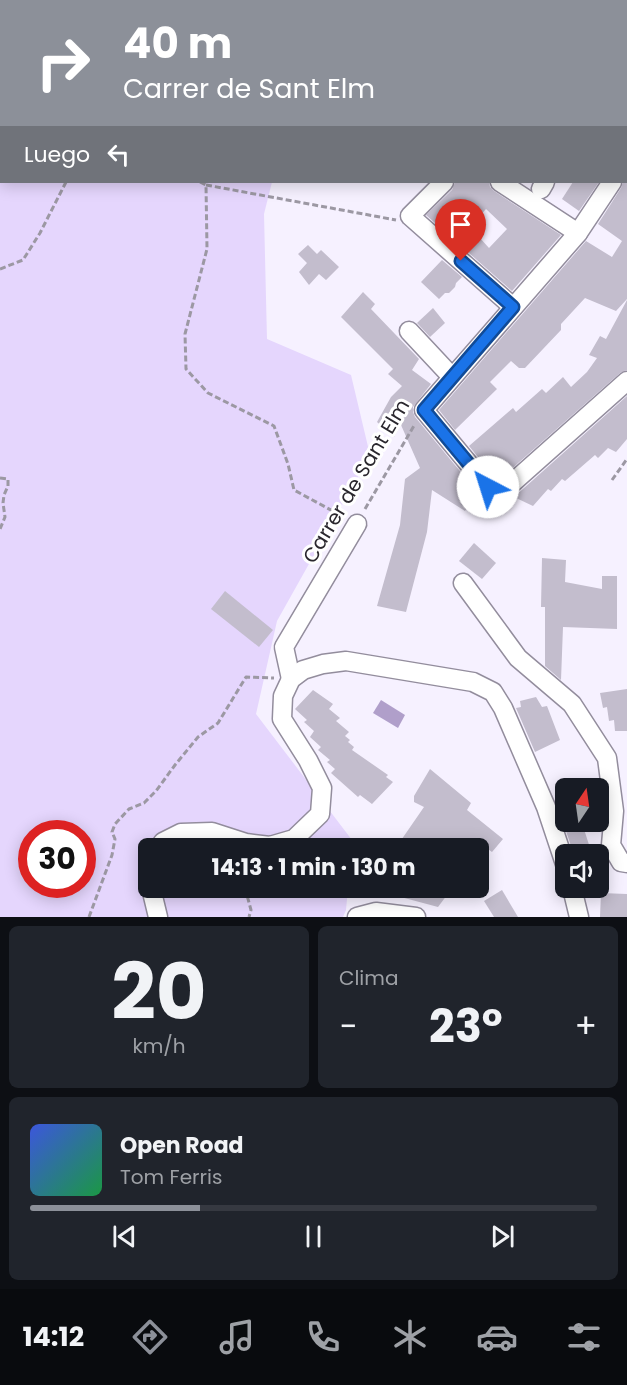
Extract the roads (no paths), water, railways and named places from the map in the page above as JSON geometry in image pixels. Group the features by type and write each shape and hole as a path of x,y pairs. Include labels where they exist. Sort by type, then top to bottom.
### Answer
{"street":[{"path":"443,183 410,215 513,307"},
{"path":"502,183 578,233"},
{"name":"Carrer de Sant Elm","path":"611,183 578,233 424,410 488,487 501,493 627,381"},
{"path":"409,331 452,377"},
{"name":"Carrer de Sant Elm","path":"291,679 284,647 357,524"},
{"path":"463,583 518,658 572,704 608,758 614,811 611,844 621,862 627,863"},
{"path":"295,838 320,814 322,788 308,760 282,719 283,696 291,679 303,670 322,664 346,661 473,682 493,692 504,708 546,807 558,844"},
{"path":"171,838 181,833 212,832 231,838"},
{"path":"153,898 158,917"},
{"path":"574,898 579,917"},
{"path":"357,917 376,912 416,917"}]}
